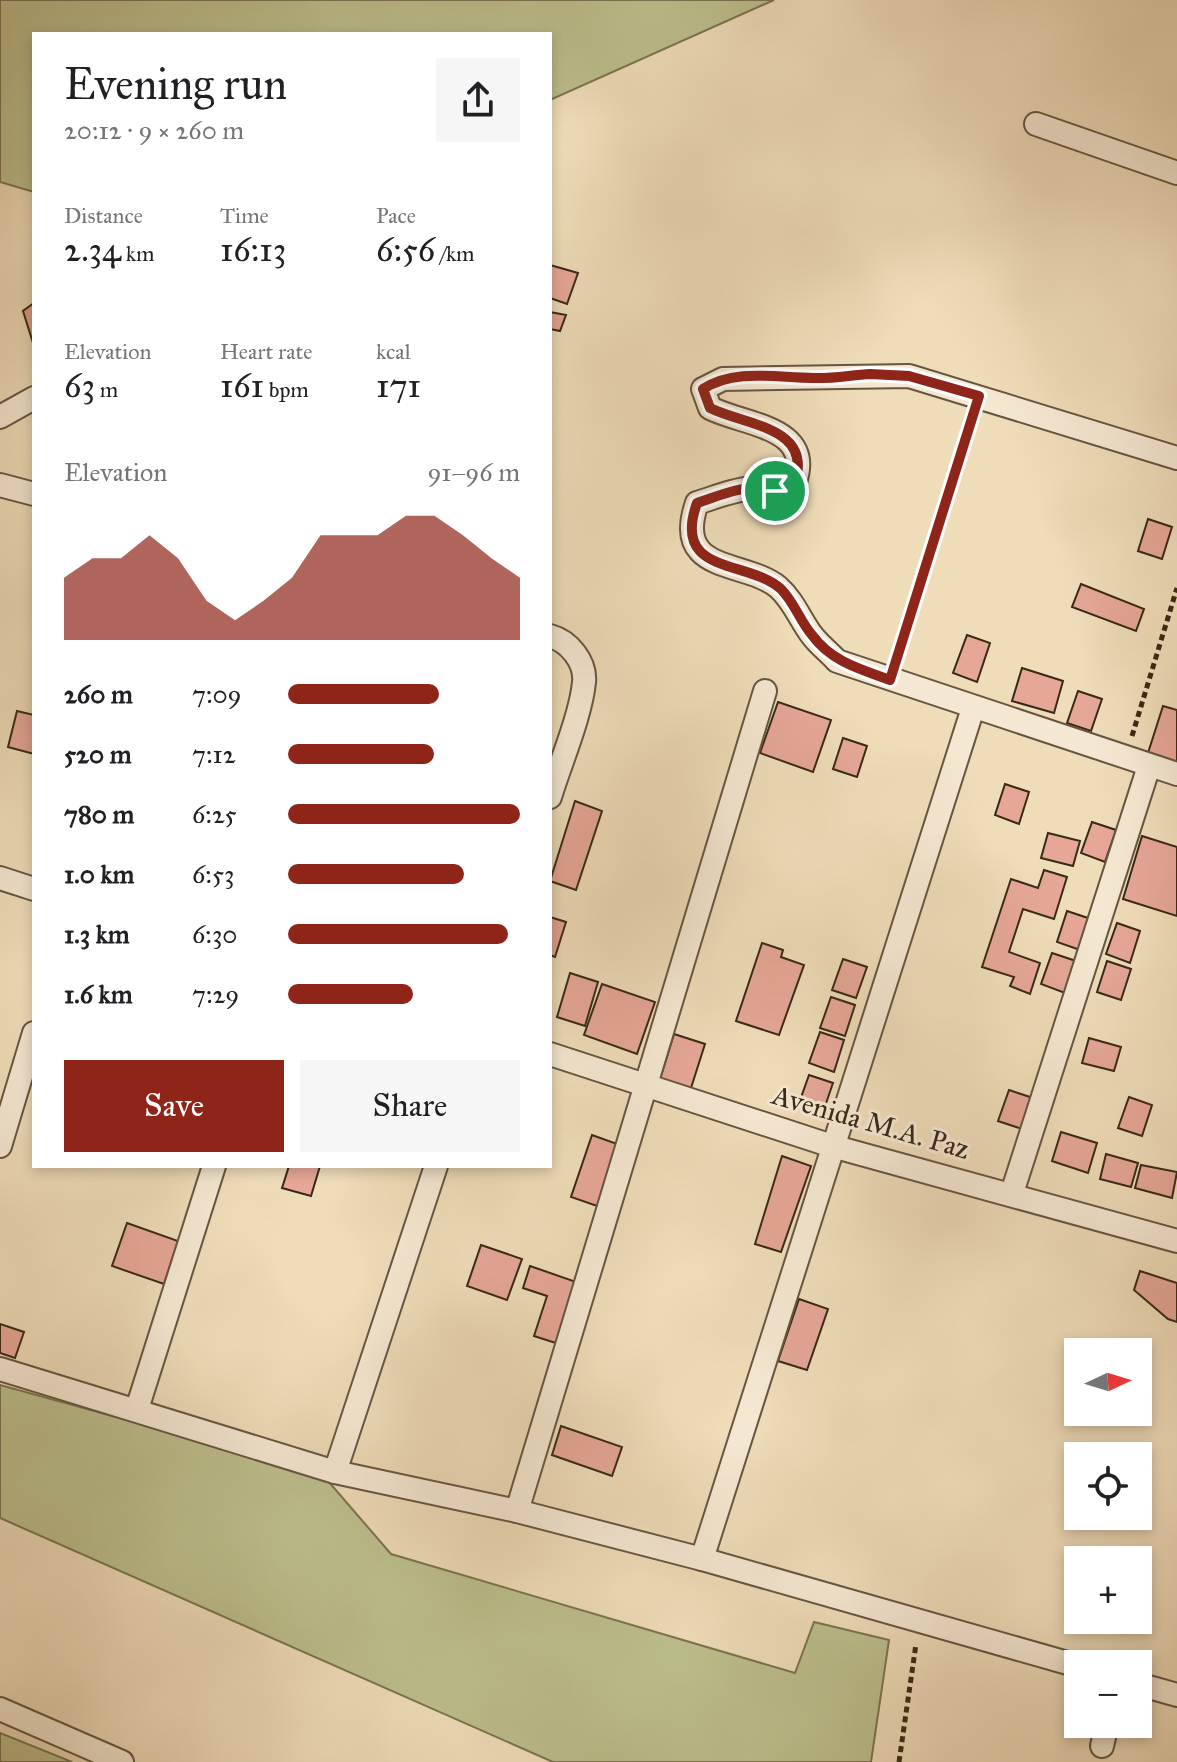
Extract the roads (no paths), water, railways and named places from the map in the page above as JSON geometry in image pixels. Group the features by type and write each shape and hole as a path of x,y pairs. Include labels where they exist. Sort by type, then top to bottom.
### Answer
{"street":[{"path":"1036,124 1177,173"},
{"path":"1170,454 909,376 870,374 723,379 703,389 710,408 767,428 795,447 800,467 794,485 775,491 756,488 733,491 697,503 690,523 695,543 711,561 764,578 780,588 812,636 837,661 1177,774"},
{"path":"0,417 32,399"},
{"path":"0,485 32,493"},
{"path":"552,636 563,639 578,658 585,680 552,790"},
{"path":"517,1511 765,691"},
{"path":"702,1559 973,708"},
{"path":"1012,1193 1149,766"},
{"path":"0,878 32,888"},
{"path":"0,1146 32,1040"},
{"name":"Avenida M.A. Paz","path":"552,1055 832,1146 1012,1193 1177,1241"},
{"path":"137,1409 213,1168"},
{"path":"335,1472 435,1168"},
{"path":"0,1369 335,1472 517,1511 702,1559 1064,1662"},
{"path":"1152,1688 1177,1695"},
{"path":"0,1709 122,1762"},
{"path":"1102,1746 1104,1738"}]}
